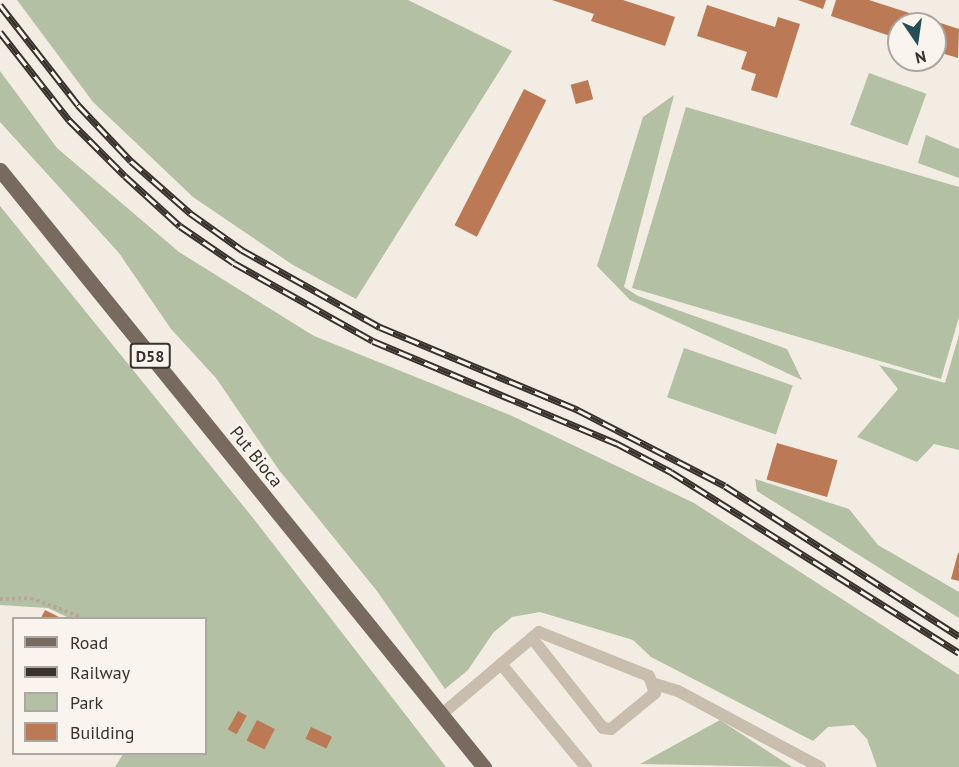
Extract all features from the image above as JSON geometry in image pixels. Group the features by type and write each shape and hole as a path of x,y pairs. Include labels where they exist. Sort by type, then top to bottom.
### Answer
{"main road":[{"name":"Put Bioca","path":"0,170 484,767"}],"lane":[{"path":"442,714 539,632 649,676 655,684 678,691 820,767"},
{"path":"532,639 603,728 611,729 655,693 655,684"},
{"path":"501,664 586,767"}],"path":[{"path":"0,599 31,598 81,617"}],"green space":[{"path":"17,0 408,0 512,51 356,299 293,265 193,197 93,102"},
{"path":"0,71 57,148 179,252 314,336 510,415 694,503 959,675 959,767 877,767 867,739 854,725 828,727 813,741 651,657 633,640 540,612 512,617 493,633 468,670 445,689 377,591 279,470 216,378 171,329 119,253 0,122"},
{"path":"869,73 926,94 908,146 850,125"},
{"path":"674,95 624,287 638,296 787,349 802,380 630,300 597,266 643,117"},
{"path":"686,107 959,187 959,317 941,379 632,288"},
{"path":"926,135 959,149 959,178 918,163"},
{"path":"0,206 253,518 446,767 115,767 122,755 207,755 207,617 67,617 48,608 0,605"},
{"path":"959,335 959,450 934,444 917,462 857,437 898,389 879,365 945,383"},
{"path":"684,348 793,385 776,435 667,397"},
{"path":"755,479 849,509 878,545 959,592 959,618 757,491"},
{"path":"720,720 792,767 640,764"}],"building":[{"path":"552,0 623,0 675,17 665,46 591,21 594,14"},
{"path":"798,0 826,0 823,9"},
{"path":"836,0 869,0 906,12 887,12 887,35 831,16"},
{"path":"707,5 775,27 778,17 800,24 777,98 751,90 756,74 741,69 747,52 697,36"},
{"path":"947,25 959,29 958,58 947,55"},
{"path":"588,80 593,99 576,104 571,85"},
{"path":"524,89 546,100 477,237 455,225"},
{"path":"777,443 838,460 827,497 767,480"},
{"path":"959,553 959,581 951,579"},
{"path":"45,610 59,617 42,617"},
{"path":"238,711 247,716 237,734 228,729"},
{"path":"257,720 275,729 264,750 247,740"},
{"path":"311,727 332,737 326,749 306,739"}],"railway":[{"path":"0,5 78,105 131,161 190,213 242,250 380,327 578,410 725,486 959,636"},
{"path":"0,32 69,120 125,176 180,226 234,263 373,341 616,443 671,472 959,653"}]}
